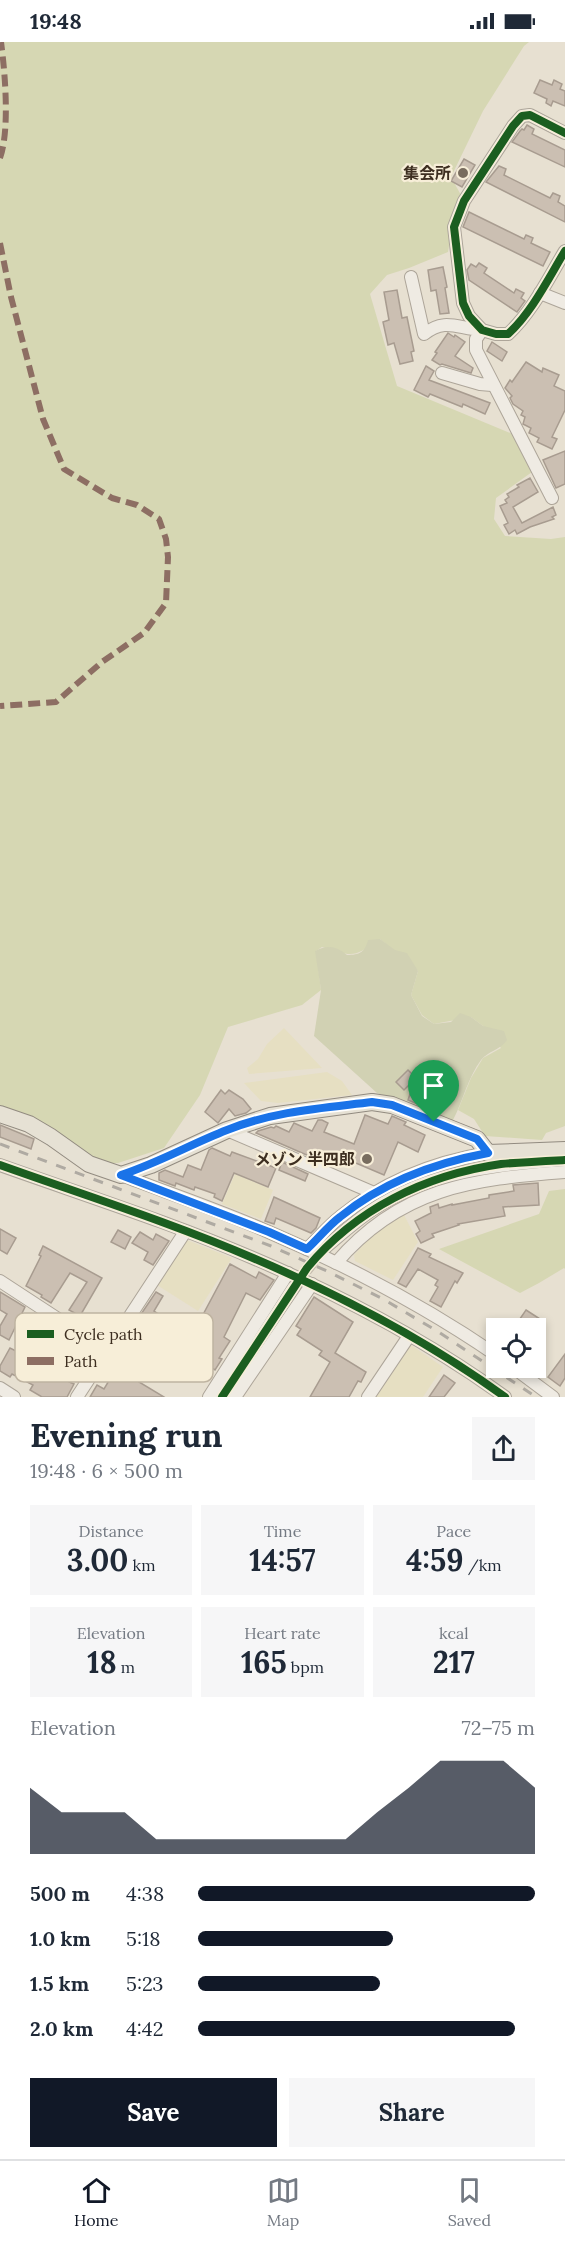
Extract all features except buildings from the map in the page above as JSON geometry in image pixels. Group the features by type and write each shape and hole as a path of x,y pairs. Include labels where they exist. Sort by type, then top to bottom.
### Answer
{"main road":[{"path":"0,1114 36,1128 89,1164 121,1175 151,1166 227,1130 270,1116 372,1102 392,1105 477,1139 488,1153 565,1150"}],"street":[{"path":"482,330 469,316 463,303 454,226 458,213 522,116 530,116 565,133"},
{"path":"411,277 424,334 432,328 450,323 496,334 508,334 540,293 565,251"},
{"path":"540,293 565,303"},
{"path":"482,330 476,339 476,350 552,498"},
{"path":"442,373 480,384 492,385"},
{"path":"227,1130 374,1193"},
{"path":"307,1249 339,1217 374,1193 411,1174 442,1163 488,1153"},
{"path":"321,1251 371,1211 426,1182 501,1164 565,1160"},
{"path":"0,1165 185,1232 312,1284 409,1336 505,1397"},
{"path":"336,1263 378,1222 399,1208 438,1191 504,1176 565,1172"},
{"path":"121,1175 307,1249 397,1293 486,1349"},
{"path":"132,1313 185,1232"},
{"path":"209,1397 288,1274"},
{"path":"0,1281 49,1313"},
{"path":"235,1397 312,1284"},
{"path":"222,1397 294,1287"},
{"path":"368,1397 409,1336"},
{"path":"528,1378 554,1397"},
{"path":"77,1397 87,1382"},
{"path":"0,1388 14,1397"}],"shaded area":[{"path":"284,1028 322,1068 249,1074 247,1068 258,1059 267,1044"},
{"path":"327,1072 342,1081 352,1095 278,1103 261,1101 244,1083"},
{"path":"235,1174 273,1190 261,1219 222,1204"},
{"path":"403,1213 418,1242 393,1280 355,1261 354,1255 381,1226"},
{"path":"187,1240 232,1258 198,1311 157,1285"},
{"path":"411,1345 443,1367 423,1397 376,1397"}],"green space":[{"path":"0,42 529,42 524,46 483,111 451,177 462,197 452,227 448,252 387,275 370,294 397,386 515,435 532,472 496,498 494,519 505,536 551,539 565,537 565,1126 546,1133 542,1140 485,1136 474,1119 458,1110 471,1078 483,1058 501,1048 483,1026 471,1017 434,1024 422,1015 411,995 418,971 380,939 364,950 353,954 322,947 316,951 321,990 302,1005 228,1027 200,1095 164,1148 118,1163 102,1163 0,1110"},
{"path":"380,939 395,950 407,953 418,971 411,995 422,1016 434,1024 451,1022 460,1013 471,1017 483,1026 504,1031 507,1040 484,1057 476,1067 453,1120 377,1093 314,1036 321,990 315,951 332,947 347,955 355,954 363,950 368,940"},
{"path":"565,1189 565,1269 520,1293 439,1249 539,1214 549,1191"}],"tunnel":[{"path":"295,1285 321,1251"}],"railway":[{"path":"0,1144 271,1246 329,1272 383,1299 437,1331 536,1397"}],"marked path":[{"path":"0,158 6,117 1,42"},
{"path":"0,243 11,297 43,419 64,469 112,498 137,505 159,519 166,539 168,557 166,603 144,633 102,662 56,702 0,706"}],"cycle path":[{"path":"565,133 530,115 522,116 464,201 454,227 463,303 469,316 482,330 496,334 508,334 532,305 565,251"},
{"path":"222,1397 307,1268 347,1228 370,1212 419,1186 473,1169 501,1164 565,1160"},
{"path":"0,1165 191,1233 286,1272 383,1320 476,1376 505,1397"}],"place":[{"name":"集会所","path":"463,173"},
{"name":"メゾン 半四郎","path":"367,1159"}],"route":[{"path":"372,1102 392,1105 434,1122 477,1139 488,1153 442,1163 411,1174 374,1193 339,1217 307,1249 121,1175 151,1166 227,1130 270,1116 372,1102"}]}
